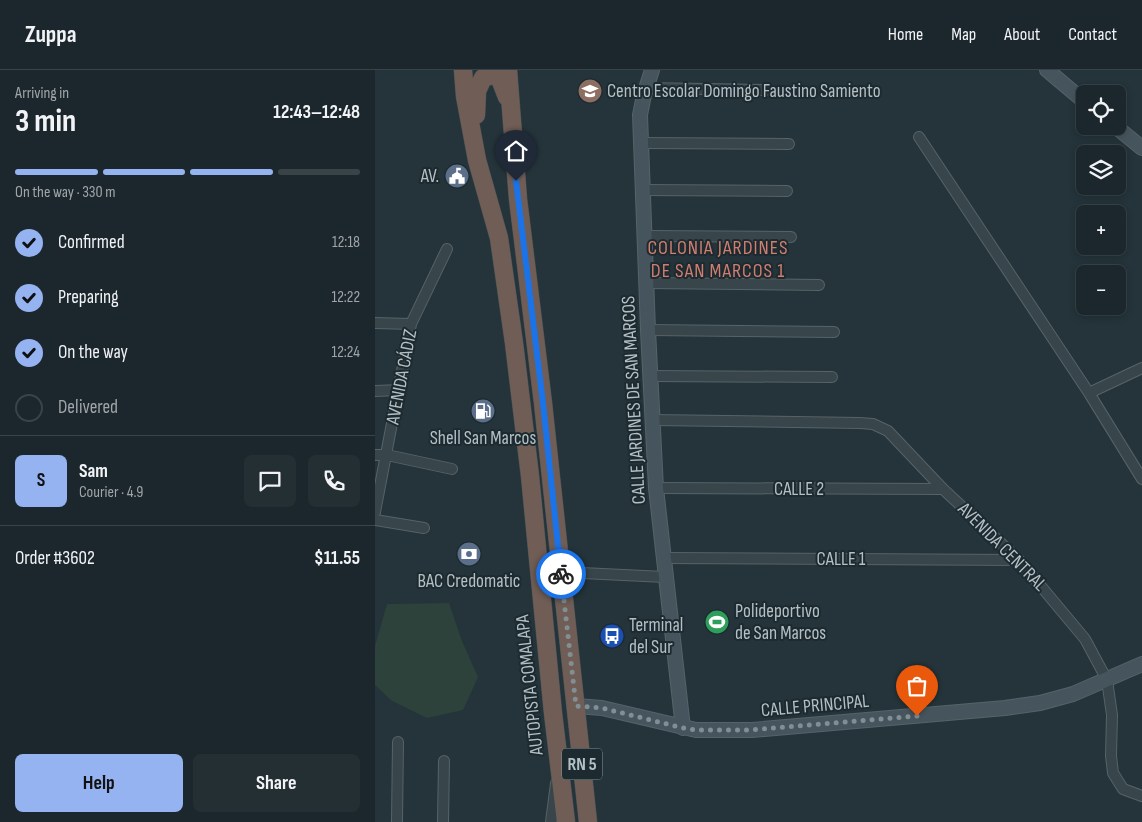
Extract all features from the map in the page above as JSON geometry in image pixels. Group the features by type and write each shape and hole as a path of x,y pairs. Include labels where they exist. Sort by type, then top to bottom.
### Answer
{"highway":[{"name":"AUTOPISTA COMALAPA","path":"463,70 465,96 477,160 499,238 514,342 566,822"},
{"name":"RN 5","path":"508,70 517,190 543,403 588,822"},
{"path":"477,160 476,98 481,82 487,76 496,76 501,82 510,108 512,127"}],"main road":[{"name":"CALLE JARDINES DE SAN MARCOS","path":"652,70 640,115 647,330 656,488 683,728"},
{"path":"1047,70 1076,94"},
{"path":"1126,135 1142,148"},
{"name":"CALLE PRINCIPAL","path":"576,706 602,708 696,730 751,730 1005,708 1040,703 1107,680 1142,664"}],"street":[{"path":"646,88 766,90"},
{"path":"919,137 1089,393 1142,480"},
{"path":"641,143 789,144"},
{"path":"643,190 787,192"},
{"path":"645,236 791,237"},
{"name":"AVENIDA CÁDIZ","path":"375,512 411,324 447,249"},
{"path":"646,283 819,285"},
{"path":"375,323 411,324"},
{"path":"647,330 834,332"},
{"path":"1089,393 1142,368"},
{"path":"650,376 832,377"},
{"path":"375,391 399,390"},
{"name":"AVENIDA CENTRAL","path":"652,420 860,423 881,426 943,489 1019,560 1085,639 1107,680"},
{"path":"375,455 387,455 452,469"},
{"name":"CALLE 2","path":"656,488 943,489"},
{"path":"375,520 424,528"},
{"name":"CALLE 1","path":"663,558 1019,560"},
{"path":"561,572 665,577"},
{"path":"1107,680 1112,715 1111,756 1113,773 1123,789 1142,796"},
{"path":"397,822 398,742"},
{"path":"443,822 445,760"},
{"path":"551,822 553,799 560,764"}],"green space":[{"path":"449,603 462,641 478,677 463,710 427,718 392,701 375,685 375,646 387,604"}],"way so far":[{"path":"561,574 576,706 602,708 696,730 751,730 917,716"}],"place":[{"name":"Centro Escolar Domingo Faustino Samiento","path":"590,91"},
{"name":"AV.","path":"457,176"},
{"name":"Shell San Marcos","path":"483,411"},
{"name":"BAC Credomatic","path":"469,554"},
{"name":"Polideportivo de San Marcos","path":"717,622"},
{"name":"Terminal del Sur","path":"612,636"}],"district":[{"name":"COLONIA JARDINES DE SAN MARCOS 1","path":"718,260"}],"route":[{"path":"516,181 543,403 561,574"}]}
